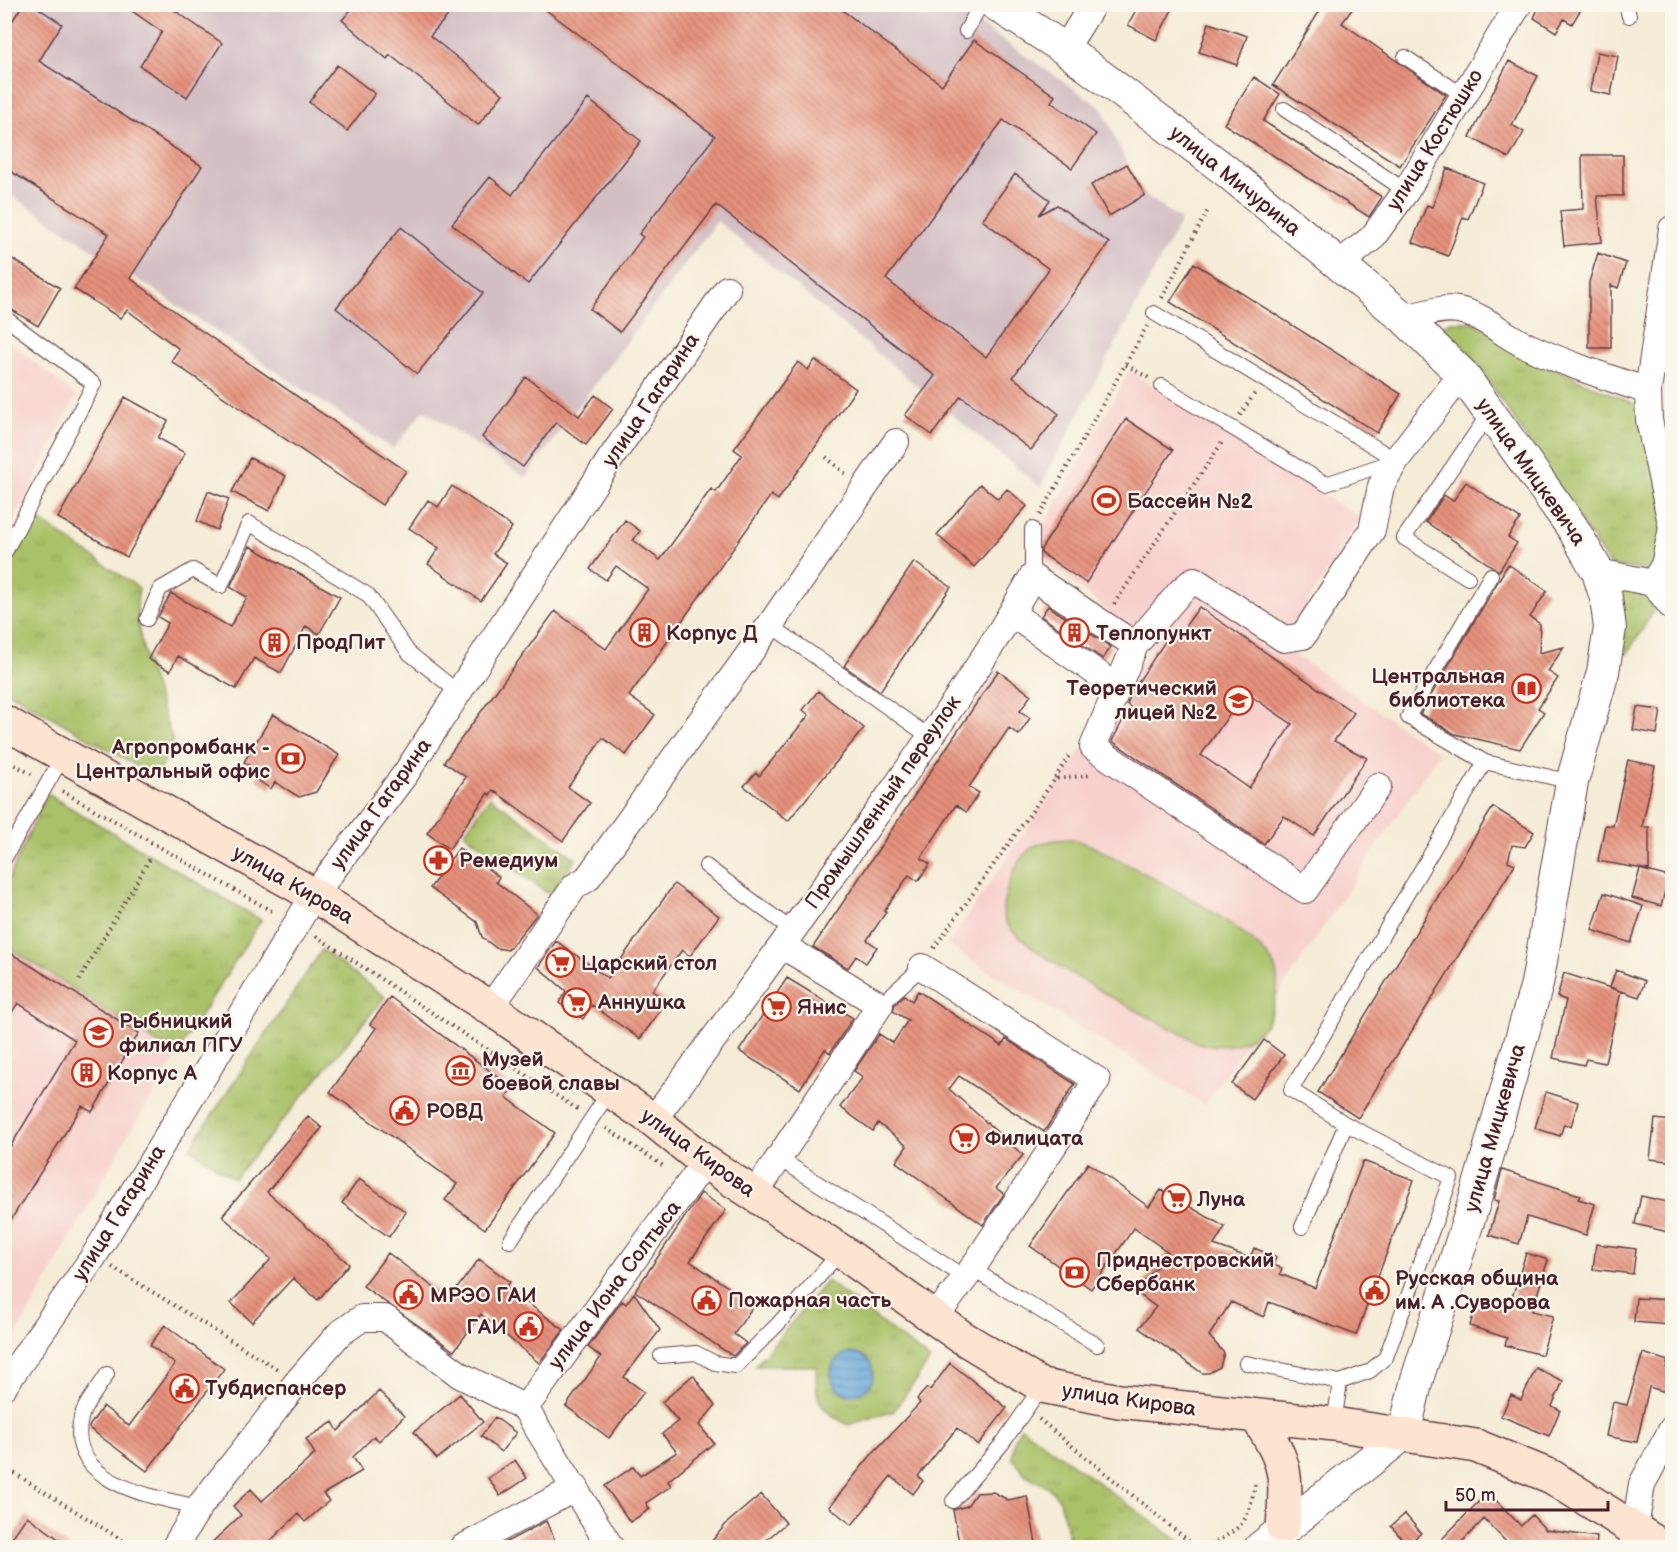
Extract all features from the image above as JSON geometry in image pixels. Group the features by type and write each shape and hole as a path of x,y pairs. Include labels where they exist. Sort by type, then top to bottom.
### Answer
{"main road":[{"name":"улица Кирова","path":"4,722 55,769 314,895 490,1008 653,1120 705,1162 841,1251 936,1316 960,1336 1042,1386 1119,1401 1334,1424 1404,1434"},
{"path":"1257,1417 1281,1458 1287,1480 1271,1537"},
{"path":"1404,1434 1487,1451 1552,1477 1633,1537 1664,1548"}],"street":[{"name":"улица Мичурина","path":"995,4 1065,49 1225,170 1404,318 1462,374"},
{"path":"1065,49 1093,4"},
{"name":"улица Костюшко","path":"1339,264 1372,238 1406,191 1519,4"},
{"path":"1653,583 1664,565 1672,528 1649,420 1648,391 1672,229"},
{"name":"улица Гагарина","path":"4,1386 94,1256 314,895 403,778 611,458 727,289"},
{"path":"1404,318 1437,310 1456,310 1470,314 1522,343 1589,372 1648,391"},
{"path":"1378,786 1305,890 1093,747 1135,645 1181,591 1194,580 1284,639 1303,636 1372,530 1381,486 1396,460 1462,374"},
{"name":"улица Мицкевича","path":"1404,1434 1417,1379 1474,1203 1537,984 1572,782 1603,672 1610,628 1606,598 1598,572 1572,527 1462,374"},
{"path":"490,1008 575,886 587,879 770,625 896,442"},
{"path":"1598,572 1653,583 1672,607"},
{"path":"1032,577 1135,645"},
{"name":"Промышленный переулок","path":"653,1120 788,939 930,737 1012,614 1032,577"},
{"path":"1012,614 1118,687"},
{"path":"755,1194 880,1005 788,939"},
{"path":"922,967 1097,1080 969,1274 936,1316"},
{"name":"улица Иона Солтыса","path":"525,1408 705,1162"},
{"path":"174,1548 199,1507 298,1381 339,1334 362,1318 385,1318 460,1375 525,1408 611,1548"},
{"path":"1633,1537 1642,1484 1672,1429"},
{"path":"1271,1537 1404,1434"},
{"path":"462,1548 576,1488"}],"lane":[{"path":"966,30 981,4"},
{"path":"1405,57 1464,96"},
{"path":"1284,109 1406,191"},
{"path":"1154,313 1396,460"},
{"path":"4,317 94,384 4,554"},
{"path":"1162,386 1326,484 1396,460"},
{"path":"1468,578 1404,538 1490,412"},
{"path":"147,619 160,589 193,570 221,586 249,524 368,595 409,652 458,692"},
{"path":"1032,528 1032,577"},
{"path":"1491,575 1408,717 1485,762 1572,782"},
{"path":"770,625 930,737"},
{"path":"1246,1363 1340,1382 1370,1371 1386,1357 1451,1178 1346,1124 1291,1090 1485,762"},
{"path":"7,850 55,769"},
{"path":"706,866 788,939"},
{"path":"880,1005 922,967"},
{"path":"510,1241 610,1091"},
{"path":"1302,1227 1346,1124"},
{"path":"780,1159 969,1274 1097,1345"},
{"path":"661,1356 696,1353 715,1362 736,1366 778,1324 841,1251"},
{"path":"107,1374 81,1416 80,1435 86,1461 106,1478 140,1494 199,1507"},
{"path":"1334,1424 1340,1382"},
{"path":"953,1501 1002,1444 1042,1386"}],"path":[{"path":"1032,528 1126,365 1209,208"},
{"path":"1126,365 1162,386"},
{"path":"1102,623 1263,380"},
{"path":"922,967 1076,746"},
{"path":"4,759 55,769 275,913"},
{"path":"1055,779 1098,774"},
{"path":"79,980 151,857"},
{"path":"94,1256 298,1381"},
{"path":"4,1467 135,1548"},
{"path":"1206,1548 1242,1526 1251,1507 1257,1476"}],"shaded area":[{"path":"4,5 951,5 1102,108 1127,164 1145,195 1181,220 1040,487 717,221 525,478 424,410 393,449 5,191"},
{"path":"5,338 76,396 5,539"},
{"name":"Теоретический лицей №2","path":"1129,371 1361,518 1281,645 1439,753 1205,1105 947,945 1152,647 1032,549"},
{"name":"Рыбницкий филиал ПГУ","path":"47,794 261,920 122,1145 5,1356 5,864"}],"green space":[{"path":"1450,322 1472,322 1577,379 1642,407 1670,531 1659,566 1646,570 1610,566 1478,365 1437,330"},
{"path":"35,517 139,588 138,624 142,644 173,742 157,778 5,690 5,572"},
{"path":"1631,589 1650,598 1653,612 1627,654 1615,592"},
{"path":"47,794 261,920 176,1055 5,945 5,887"},
{"path":"490,797 576,859 550,895 464,833"},
{"path":"1072,839 1090,845 1163,883 1245,934 1264,952 1275,968 1277,986 1275,1000 1267,1023 1251,1038 1243,1042 1227,1046 1200,1044 1079,979 1041,954 1014,932 1004,918 1003,906 1017,865 1028,850 1035,846 1051,841"},
{"path":"322,950 385,997 234,1179 190,1148"},
{"path":"827,1281 930,1360 894,1411 848,1425 830,1413 820,1402 816,1387 816,1366 755,1366"},
{"path":"1021,1427 1187,1547 1071,1547 1060,1500 1049,1488 1026,1475 1012,1458 1014,1439"}],"water":[{"path":"852,1353 867,1359 873,1374 867,1389 852,1395 837,1389 831,1374 837,1359"}],"building":[{"path":"23,4 32,4 62,24 39,61 202,166 130,278 196,327 406,471 382,505 171,361 179,349 127,310 120,318 74,289 109,234 4,167 4,34"},
{"path":"122,4 165,4 222,43 187,97 140,66 162,32"},
{"path":"356,4 458,4 430,36 503,94 478,125 390,55 387,59 342,20"},
{"path":"538,4 834,4 942,85 974,40 1055,96 1051,102 1096,134 1072,168 1003,120 886,279 986,357 1049,269 982,220 1015,174 1050,200 1039,215 1057,205 1109,243 1013,377 1059,414 1031,450 961,396 932,435 905,415 935,376 716,205 620,332 590,309 643,237 639,234 715,136"},
{"path":"1139,4 1162,4 1172,10 1156,40 1128,25"},
{"path":"1324,4 1356,4 1342,23 1446,95 1400,166 1273,85"},
{"path":"1540,4 1584,4 1572,24 1564,19 1556,32 1534,18"},
{"path":"1209,23 1247,36 1237,65 1199,52"},
{"path":"1597,52 1618,56 1611,95 1590,91"},
{"path":"1509,61 1538,76 1512,125 1524,132 1509,158 1470,137"},
{"path":"337,65 375,94 347,131 309,102"},
{"path":"1254,77 1280,94 1263,121 1382,197 1369,217 1224,124"},
{"path":"588,99 641,141 528,284 452,224 490,177 512,195"},
{"path":"1582,155 1623,155 1623,196 1597,196 1602,242 1564,246 1560,211 1583,209"},
{"path":"1127,164 1145,195 1109,216 1091,185"},
{"path":"1447,168 1483,183 1468,219 1463,217 1448,256 1412,242 1427,205 1432,207"},
{"path":"401,227 483,293 417,374 336,308"},
{"path":"1598,253 1626,263 1618,288 1611,285 1611,348 1589,348 1589,282"},
{"path":"4,254 60,288 38,326 4,305"},
{"path":"1194,263 1401,394 1377,433 1170,302"},
{"path":"815,360 856,389 778,500 771,495 629,696 655,715 626,755 603,738 568,787 590,803 563,841 493,790 490,795 488,793 449,849 427,833 466,777 444,762 555,611 606,649 648,589 616,566 606,580 590,569 625,520 640,531 633,540 660,560 711,489 716,492 742,455 734,449 798,362 808,370"},
{"path":"526,377 579,416 595,395 613,409 586,445 556,422 523,467 482,437"},
{"path":"125,397 168,421 158,438 185,453 127,557 58,518"},
{"name":"Бассейн №2","path":"1126,419 1173,450 1086,583 1041,553 1041,549"},
{"path":"250,458 286,476 269,511 232,492"},
{"path":"1466,482 1520,519 1508,537 1517,543 1499,571 1426,522 1444,495 1453,501"},
{"path":"980,484 998,499 1007,489 1027,506 974,567 937,535"},
{"path":"452,486 512,527 493,554 507,563 481,601 428,564 439,548 409,528 428,500 438,507"},
{"path":"208,491 229,499 217,530 197,521"},
{"path":"250,546 340,597 319,634 306,626 281,673 254,658 236,689 178,656 170,671 148,659 168,623 158,617 171,593 230,627 247,597 230,587"},
{"path":"914,562 951,587 880,691 844,666"},
{"path":"1508,564 1547,591 1530,617 1540,624 1539,653 1564,647 1548,671 1558,678 1538,708 1544,712 1520,749 1455,734 1420,714"},
{"path":"1048,606 1111,647 1103,659 1041,616"},
{"path":"1199,607 1354,713 1334,741 1367,758 1314,836 1284,816 1264,844 1112,741 1130,707 1127,704 1134,688 1172,631 1179,635","holes":["1245,692 1292,724 1249,788 1201,755"]},
{"path":"998,671 1031,695 1020,711 1030,718 1019,735 1009,728 969,787 979,793 966,812 956,805 921,858 930,864 918,881 909,875 884,911 886,912 867,940 877,947 866,963 856,956 848,968 813,947"},
{"path":"818,691 864,728 788,821 744,786 756,773 759,776 809,715 803,710"},
{"path":"1637,707 1661,710 1657,734 1633,730"},
{"name":"Агропромбанк - Центральный офис","path":"273,714 339,755 316,792 299,797 275,782 271,789 256,779 260,772 244,762"},
{"path":"1628,760 1655,766 1642,827 1649,827 1649,870 1598,861 1605,825 1613,826"},
{"path":"1493,807 1534,832 1525,847 1512,845 1508,861 1515,864 1358,1118 1318,1092"},
{"path":"459,848 499,877 496,882 537,914 508,950 496,948 482,937 477,922 430,888"},
{"path":"1640,869 1669,877 1661,906 1632,898"},
{"path":"674,884 719,916 690,956 682,950 652,991 667,1001 640,1039 592,1005 583,1019 559,1003 566,991 538,967 556,941 608,978"},
{"path":"1604,893 1643,906 1631,943 1592,930"},
{"name":"Корпус А","path":"4,949 139,1033 92,1112 82,1106 4,1231 4,1157 75,1040 18,1003 4,1024"},
{"path":"1616,970 1645,981 1639,997 1621,991 1605,1063 1586,1059 1584,1065 1553,1058 1566,1000 1557,997 1564,973 1620,991 1610,987"},
{"path":"787,978 853,1018 830,1053 825,1049 800,1089 739,1051"},
{"path":"918,991 1002,1046 1006,1039 1075,1084 1044,1132 959,1076 949,1089 1023,1155 996,1188 1004,1194 983,1225 896,1162 907,1146 878,1123 873,1131 840,1107 863,1077 854,1071 879,1034 893,1043 908,1020 893,1011 895,1004 904,995 912,1001"},
{"path":"390,997 513,1088 506,1097 555,1133 485,1229 445,1200 457,1184 330,1092 376,1028 370,1024"},
{"path":"1264,1040 1284,1055 1252,1099 1232,1084"},
{"path":"1546,1092 1578,1102 1571,1126 1564,1124 1560,1136 1535,1128"},
{"path":"308,1116 322,1128 267,1192 349,1264 318,1300 293,1278 252,1322 231,1303 271,1259 222,1216"},
{"path":"1655,1119 1672,1121 1668,1161 1650,1159"},
{"path":"1363,1161 1414,1180 1356,1335 1269,1302 1264,1317 1231,1302 1209,1336 1224,1353 1220,1367 1209,1373 1202,1373 1139,1328 1156,1307 1136,1292 1168,1252 1134,1228 1091,1289 1030,1246 1088,1163 1149,1207 1161,1190 1225,1227 1214,1245 1250,1258 1254,1248 1276,1257 1273,1265 1282,1268 1280,1274 1315,1288"},
{"path":"1502,1170 1580,1195 1578,1199 1595,1204 1586,1235 1527,1217 1519,1244 1489,1235 1499,1201 1494,1200"},
{"path":"359,1179 406,1212 389,1237 342,1203"},
{"name":"Пожарная часть","path":"701,1193 726,1210 690,1261 754,1305 734,1334 746,1343 733,1356 635,1291"},
{"path":"1641,1196 1672,1203 1672,1233 1635,1224"},
{"path":"1596,1244 1636,1249 1633,1274 1593,1269"},
{"path":"388,1253 449,1299 479,1259 510,1282 506,1287 564,1330 539,1363 481,1314 454,1351 363,1286"},
{"path":"1526,1253 1548,1260 1532,1311 1553,1316 1542,1355 1505,1345 1507,1338 1470,1326 1477,1300 1503,1308 1505,1303 1510,1304"},
{"path":"634,1293 660,1330 624,1377 644,1392 609,1438 566,1406 601,1357 588,1347 622,1301 626,1304"},
{"path":"1636,1298 1672,1300 1670,1325 1634,1322"},
{"name":"Тубдиспансер","path":"165,1325 224,1369 147,1471 89,1428 103,1406 129,1426 175,1364 150,1345"},
{"path":"1643,1353 1668,1361 1666,1368 1672,1369 1672,1394 1649,1387 1637,1442 1606,1436 1613,1402 1627,1405"},
{"path":"950,1363 1007,1408 978,1445 957,1428 918,1476 923,1481 913,1494 891,1476 852,1525 829,1507 872,1454 920,1403 917,1399 927,1388 930,1390"},
{"path":"1536,1368 1563,1381 1552,1406 1560,1410 1549,1436 1501,1416 1511,1395 1521,1400"},
{"path":"693,1375 715,1406 699,1425 714,1443 668,1481 671,1486 646,1503 650,1509 630,1522 605,1486 633,1467 640,1476 677,1452 662,1434 678,1421 662,1402"},
{"path":"379,1391 404,1416 379,1441 374,1436 353,1457 362,1471 323,1494 329,1501 305,1522 298,1514 263,1548 206,1548 241,1515 233,1506 251,1489 262,1501 315,1454 306,1439 333,1422 338,1431"},
{"path":"460,1394 483,1422 437,1459 414,1432"},
{"path":"495,1417 516,1433 501,1452 481,1436"},
{"path":"515,1460 527,1478 500,1496 488,1478"},
{"path":"993,1492 1008,1500 1027,1496 1037,1548 960,1548 953,1510 967,1506 976,1493"},
{"path":"1488,1492 1521,1526 1532,1515 1546,1530 1597,1537 1596,1548 1512,1548 1484,1519 1456,1548 1450,1548 1442,1539"},
{"path":"761,1494 786,1523 757,1548 706,1548 727,1523"},
{"path":"1405,1514 1421,1533 1407,1545 1391,1526"},
{"path":"27,1516 71,1548 5,1548"},
{"path":"546,1521 558,1548 495,1548"}],"place":[{"name":"Бассейн №2","path":"1106,501"},
{"name":"Корпус Д","path":"645,633"},
{"name":"Теплопункт","path":"1075,633"},
{"name":"ПродПит","path":"275,642"},
{"name":"Центральная библиотека","path":"1526,688"},
{"name":"Теоретический лицей №2","path":"1238,700"},
{"name":"Агропромбанк - Центральный офис","path":"291,759"},
{"name":"Ремедиум","path":"438,860"},
{"name":"Царский стол","path":"560,963"},
{"name":"Аннушка","path":"577,1002"},
{"name":"Янис","path":"776,1007"},
{"name":"Рыбницкий филиал ПГУ","path":"98,1033"},
{"name":"Музей боевой славы","path":"461,1071"},
{"name":"Корпус А","path":"86,1073"},
{"name":"РОВД","path":"405,1111"},
{"name":"Филицата","path":"964,1138"},
{"name":"Луна","path":"1176,1199"},
{"name":"Приднестровский Сбербанк","path":"1075,1272"},
{"name":"Русская община им. А .Суворова","path":"1374,1290"},
{"name":"МРЭО ГАИ","path":"409,1295"},
{"name":"Пожарная часть","path":"707,1300"},
{"name":"ГАИ","path":"528,1327"},
{"name":"Тубдиспансер","path":"184,1388"}]}
